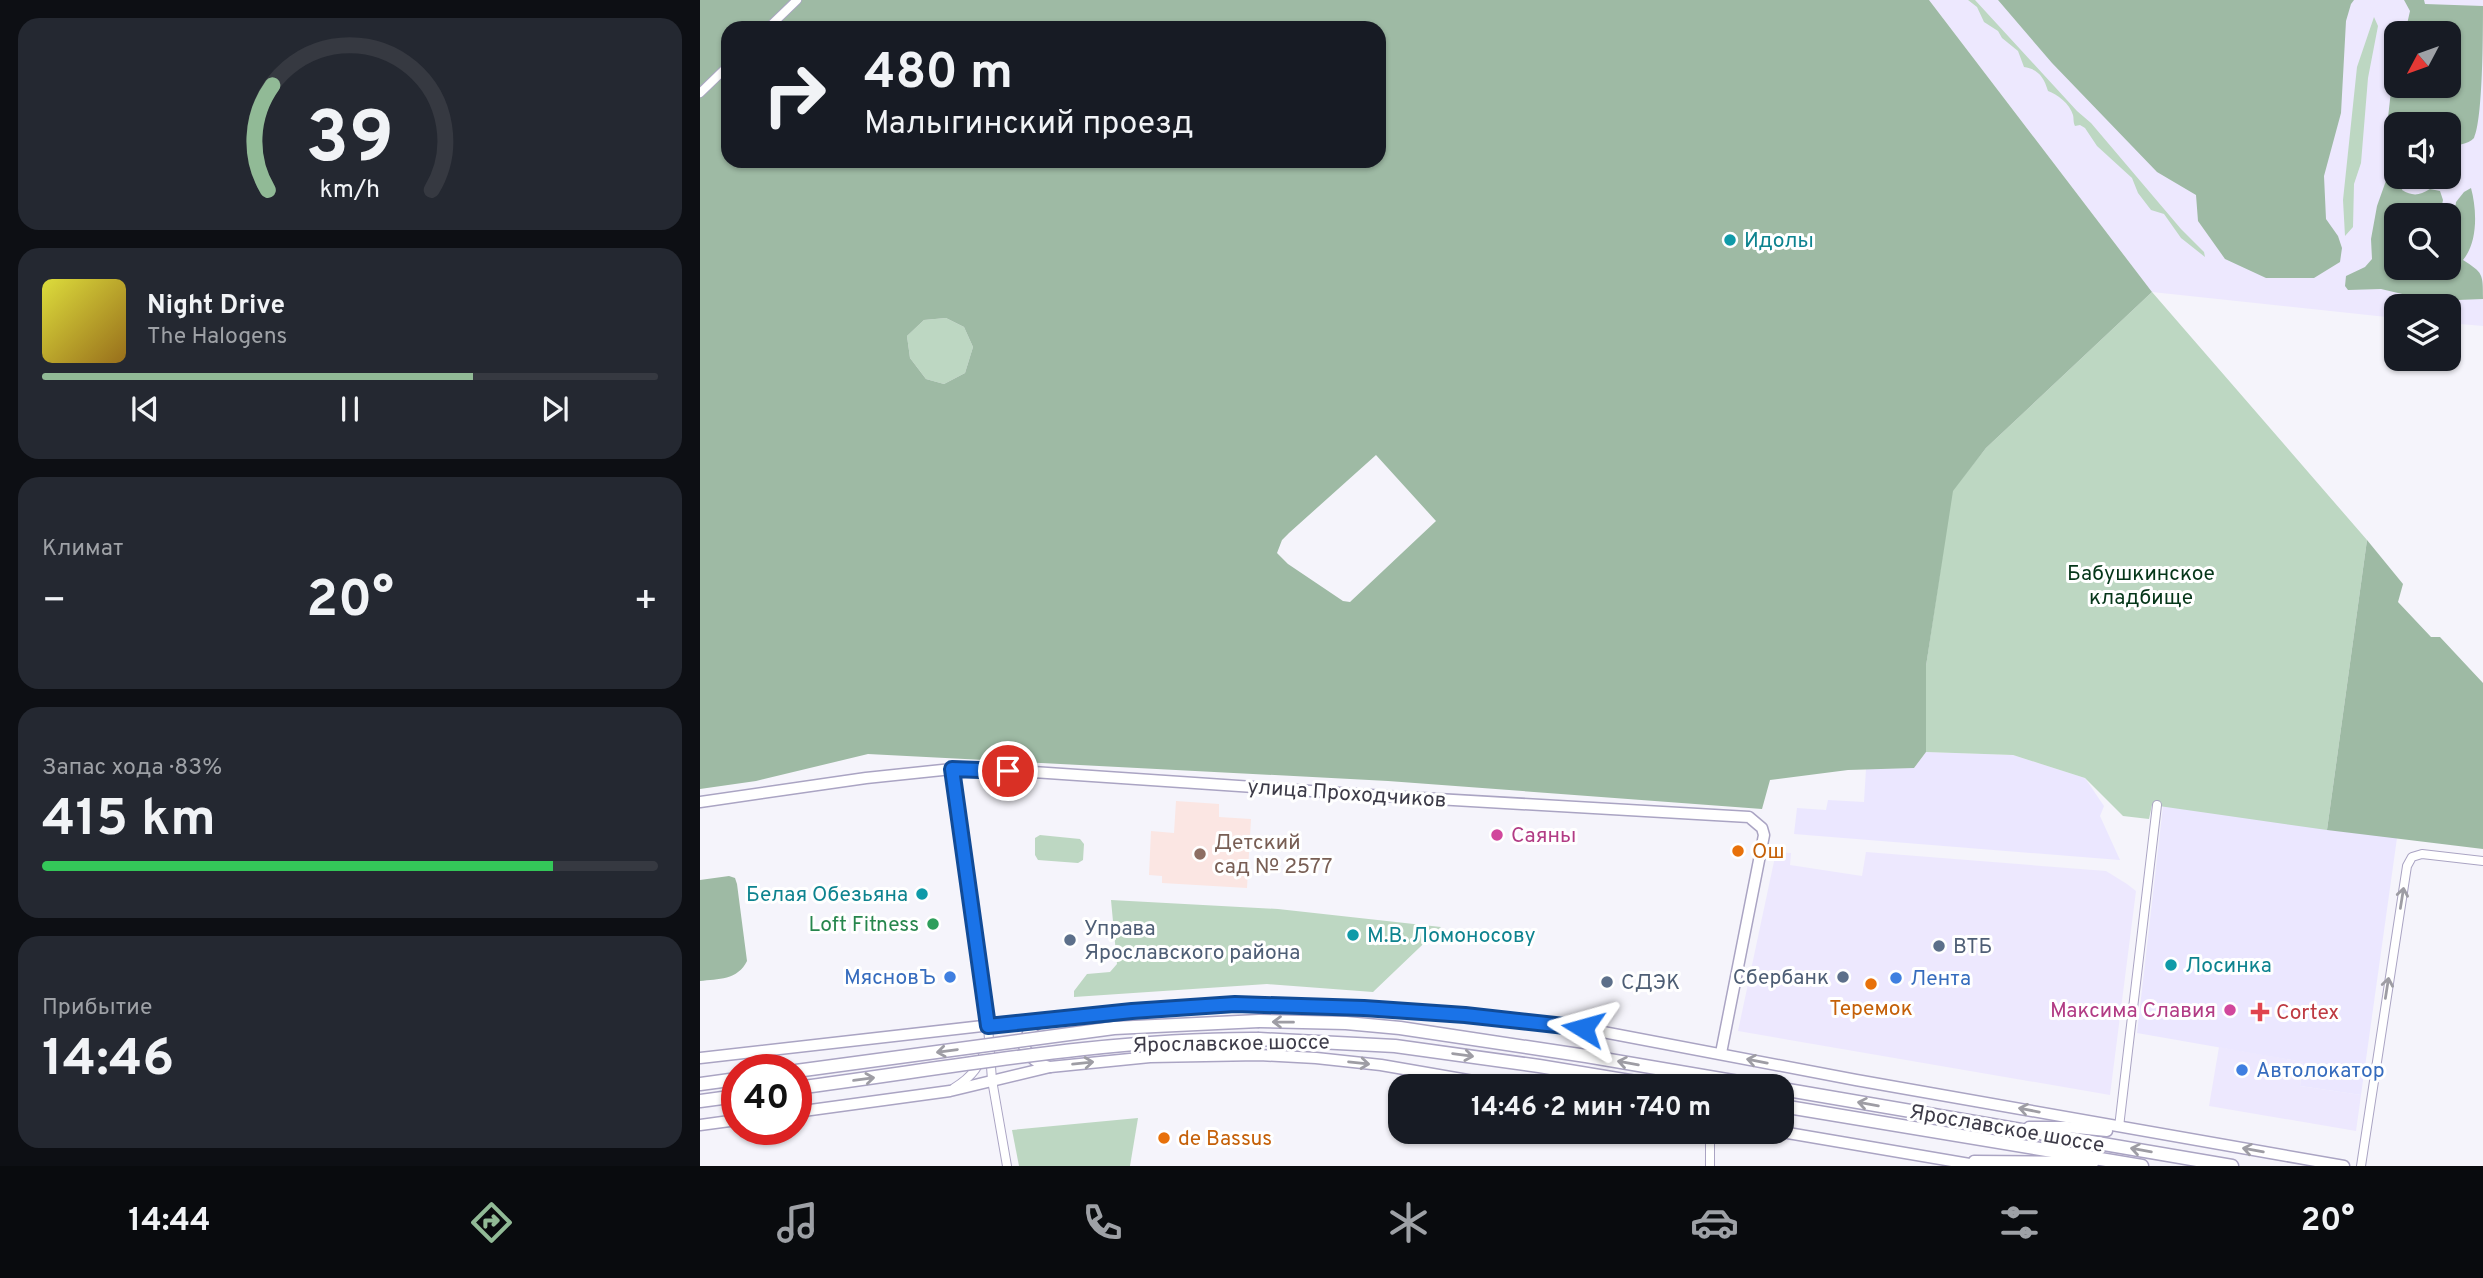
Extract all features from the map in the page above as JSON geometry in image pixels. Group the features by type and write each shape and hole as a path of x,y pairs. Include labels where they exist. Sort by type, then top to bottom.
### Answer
{"main road":[{"name":"Ярославское шоссе","path":"812,1069 1114,1028 1259,1021 1346,1023 1413,1030 1692,1074"},
{"name":"Ярославское шоссе","path":"812,1086 1117,1045 1214,1039 1395,1045 1587,1074"},
{"path":"700,1084 721,1081"},
{"name":"Ярославское шоссе","path":"1794,1091 2232,1166"},
{"path":"700,1101 721,1098"},
{"name":"Ярославское шоссе","path":"1794,1108 2142,1166"}],"street":[{"path":"775,21 797,0"},
{"path":"700,93 721,73"},
{"path":"952,769 988,1032 992,1080 1007,1166"},
{"name":"улица Проходчиков","path":"700,802 952,769 1749,817 1762,828 1764,835 1721,1053"},
{"path":"2119,1127 2157,805"},
{"path":"2361,1166 2406,866 2412,857 2422,854 2483,861"},
{"path":"700,1058 988,1032 1044,1019 1235,1004 1364,1008 1561,1024 1856,1080 2344,1166"},
{"path":"1044,1019 1029,1030 1024,1046 1027,1054 1034,1060 1050,1067"},
{"path":"950,1091 969,1077 982,1061 988,1032"},
{"path":"812,1110 950,1091 1050,1067 1150,1057 1259,1055 1381,1065 1433,1074"},
{"path":"1539,1066 1562,1074"},
{"path":"700,1125 721,1122"},
{"path":"2006,1128 2067,1127 2117,1132 2145,1131"},
{"path":"1794,1134 1981,1166"},
{"path":"1710,1144 1710,1166"},
{"path":"1957,1162 2117,1162"}],"shaded area":[{"path":"1929,0 2483,0 2483,326 2461,324 2461,294 2384,294 2384,317 2152,292"},
{"path":"1926,752 2013,755 2085,778 2104,806 2100,816 2120,860 1794,834 1797,808 1826,810 1828,800 1864,802 1866,769 1914,768"},
{"name":"Детский сад № 2577","path":"1176,801 1219,804 1219,817 1251,819 1247,888 1162,883 1162,876 1149,875 1151,831 1174,833"},
{"path":"2163,806 2397,838 2361,1095 2300,1086 2303,1062 2137,1033"},
{"path":"1776,852 1791,853 1790,865 1862,876 1866,852 2106,871 2127,884 2136,891 2110,1095 1738,1031"},
{"path":"2219,1047 2303,1062 2300,1086 2361,1095 2356,1131 2209,1106"}],"green space":[{"path":"700,0 1929,0 2152,292 1986,448 1953,491 1926,666 1926,752 1914,768 1848,770 1770,780 1762,809 1388,781 868,754 756,781 700,789","holes":["946,318 964,327 973,347 965,373 944,384 926,379 910,358 907,336 924,320","1376,455 1436,521 1350,602 1343,601 1288,564 1277,553 1282,540"]},
{"path":"1968,0 1975,0 2091,123 2181,229 2204,252 2205,257 2181,238 2164,214 2151,210 2138,193 2132,178 2097,146 2085,128 2075,126 2073,115 2066,103 2048,91 2037,72 2024,67 2018,51 2002,38 1998,31 1984,22 1977,7"},
{"path":"1998,0 2354,0 2346,21 2341,113 2324,176 2326,219 2338,236 2342,248 2340,262 2314,278 2266,278 2225,259 2198,221 2196,195 2157,172 2052,63"},
{"path":"2404,0 2424,0 2425,4 2483,6 2481,95 2477,128 2474,138 2462,144 2461,112 2389,112 2390,98 2461,98 2461,21 2408,21 2410,11"},
{"path":"2374,17 2378,26 2368,78 2361,163 2354,184 2353,227 2345,236 2343,200 2357,67"},
{"path":"2384,186 2384,189 2402,189 2416,194 2430,189 2440,191 2442,203 2384,203 2384,280 2461,280 2461,203 2456,203 2471,188 2474,235 2463,260 2480,275 2483,299 2461,300 2461,294 2402,294 2381,289 2348,290 2345,286 2346,276 2365,267 2372,259 2371,239"},
{"name":"Бабушкинское кладбище","path":"2152,292 2367,540 2327,830 2152,805 2149,819 2123,816 2085,778 2013,755 1926,752 1926,666 1952,491 1986,448"},
{"path":"946,318 964,327 973,347 965,373 944,384 926,379 910,358 907,336 924,320"},
{"path":"2367,540 2403,584 2398,602 2431,637 2440,637 2483,683 2483,849 2327,830"},
{"path":"1040,835 1080,839 1084,844 1083,860 1078,863 1038,860 1035,855 1035,838"},
{"path":"729,876 735,878 737,884 747,961 733,975 700,981 700,880"},
{"path":"1111,900 1278,909 1441,927 1373,992 1267,984 1074,997 1074,991 1087,974 1110,972 1117,964"},
{"path":"1138,1118 1130,1166 1019,1166 1012,1130"}],"place":[{"name":"Идолы","path":"1730,240"},
{"name":"Саяны","path":"1497,835"},
{"name":"Ош","path":"1738,851"},
{"name":"Детский сад № 2577","path":"1200,854"},
{"name":"Белая Обезьяна","path":"922,894"},
{"name":"Loft Fitness","path":"933,924"},
{"name":"М.В. Ломоносову","path":"1353,935"},
{"name":"Управа Ярославского района","path":"1070,940"},
{"name":"ВТБ","path":"1939,946"},
{"name":"Лосинка","path":"2171,965"},
{"name":"МясновЪ","path":"950,977"},
{"name":"Сбербанк","path":"1843,977"},
{"name":"Лента","path":"1896,978"},
{"name":"СДЭК","path":"1607,982"},
{"name":"Теремок","path":"1871,984"},
{"name":"Максима Славия","path":"2230,1010"},
{"name":"Cortex","path":"2260,1012"},
{"name":"Автолокатор","path":"2242,1070"},
{"name":"de Bassus","path":"1164,1138"}],"route":[{"path":"1008,771 952,769 988,1026 1132,1011 1235,1004 1364,1008 1465,1015 1583,1028"}]}
